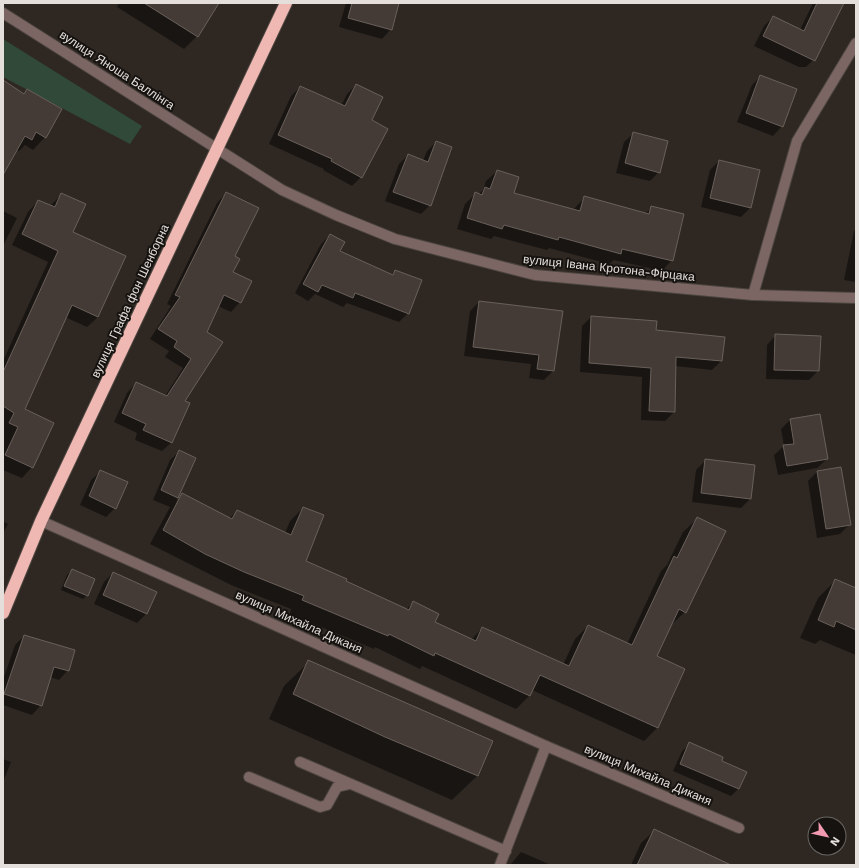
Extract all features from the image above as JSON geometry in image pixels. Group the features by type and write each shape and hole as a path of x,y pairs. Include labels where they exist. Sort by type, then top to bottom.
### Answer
{"highway":[{"name":"вулиця Графа фон Шенборна","path":"3,613 41,521 286,3"}],"street":[{"name":"вулиця Яноша Баллінга","path":"3,13 217,149"},
{"path":"753,296 796,141 856,43"},
{"name":"вулиця Івана Кротона-Фірцака","path":"217,149 282,190 336,215 395,239 536,275 753,296 856,298"},
{"name":"вулиця Михайла Диканя","path":"41,521 546,746 739,828"},
{"path":"500,865 546,746"},
{"path":"300,762 506,851"},
{"path":"248,777 320,807 327,805 337,787 350,784"}],"green space":[{"path":"3,39 142,126 130,144 3,77"}],"building":[{"path":"144,3 219,3 198,37"},
{"path":"352,3 399,3 392,30 348,18"},
{"path":"817,3 844,3 815,61 763,36 773,16 804,31"},
{"path":"760,75 797,89 783,127 746,113"},
{"path":"3,80 24,94 27,89 62,109 46,138 36,132 32,140 25,136 3,175"},
{"path":"356,84 383,97 372,120 388,129 362,178 331,161 332,159 278,135 300,86 345,106"},
{"path":"633,132 668,141 660,173 625,163"},
{"path":"436,141 452,147 431,206 393,192 408,154 428,162"},
{"path":"719,160 760,170 751,208 710,198"},
{"path":"497,170 519,177 514,193 580,211 584,196 649,214 651,206 684,214 673,261 622,249 621,254 559,237 558,240 504,225 502,229 467,218 475,192 482,195 485,187 490,189"},
{"path":"226,192 259,208 235,256 240,259 233,272 252,281 241,303 224,295 207,332 223,342 185,401 190,403 172,443 143,430 146,424 122,413 136,382 167,396 191,359 174,347 177,341 158,329 180,297 175,295"},
{"path":"61,193 86,204 73,232 126,256 98,317 72,305 25,409 54,423 33,468 5,455 18,427 9,423 14,413 3,406 3,372 58,251 22,234 38,200 55,207"},
{"path":"330,234 345,242 340,251 393,275 395,270 422,280 409,314 355,293 353,298 322,285 318,292 303,284"},
{"path":"479,301 563,311 554,371 537,369 539,355 473,347"},
{"path":"591,316 657,321 656,330 725,337 722,361 676,357 675,412 649,411 651,368 589,363"},
{"path":"775,334 821,336 819,371 774,370"},
{"path":"820,414 828,459 787,466 783,445 794,444 790,419"},
{"path":"179,450 196,458 178,498 161,490"},
{"path":"705,459 755,465 751,499 701,493"},
{"path":"841,467 851,525 826,529 817,471"},
{"path":"100,470 128,482 116,509 89,496"},
{"path":"182,493 232,519 237,510 291,535 303,507 324,515 306,561 347,579 346,581 409,610 413,601 439,614 435,622 476,641 482,627 569,666 588,625 632,645 674,556 677,558 697,517 726,531 686,613 679,609 657,656 685,669 658,728 540,675 530,696 435,653 434,656 389,634 388,636 302,600 304,596 244,572 205,554 163,530"},
{"path":"72,569 95,579 88,596 64,586"},
{"path":"113,572 157,592 147,614 103,595"},
{"path":"835,579 856,588 856,630 836,621 834,627 818,620"},
{"path":"24,635 75,650 69,671 54,667 42,706 4,694"},
{"path":"308,660 493,741 478,776 385,737 293,694"},
{"path":"689,742 723,757 722,761 747,772 739,789 680,764"},
{"path":"654,829 731,865 637,865"}]}
